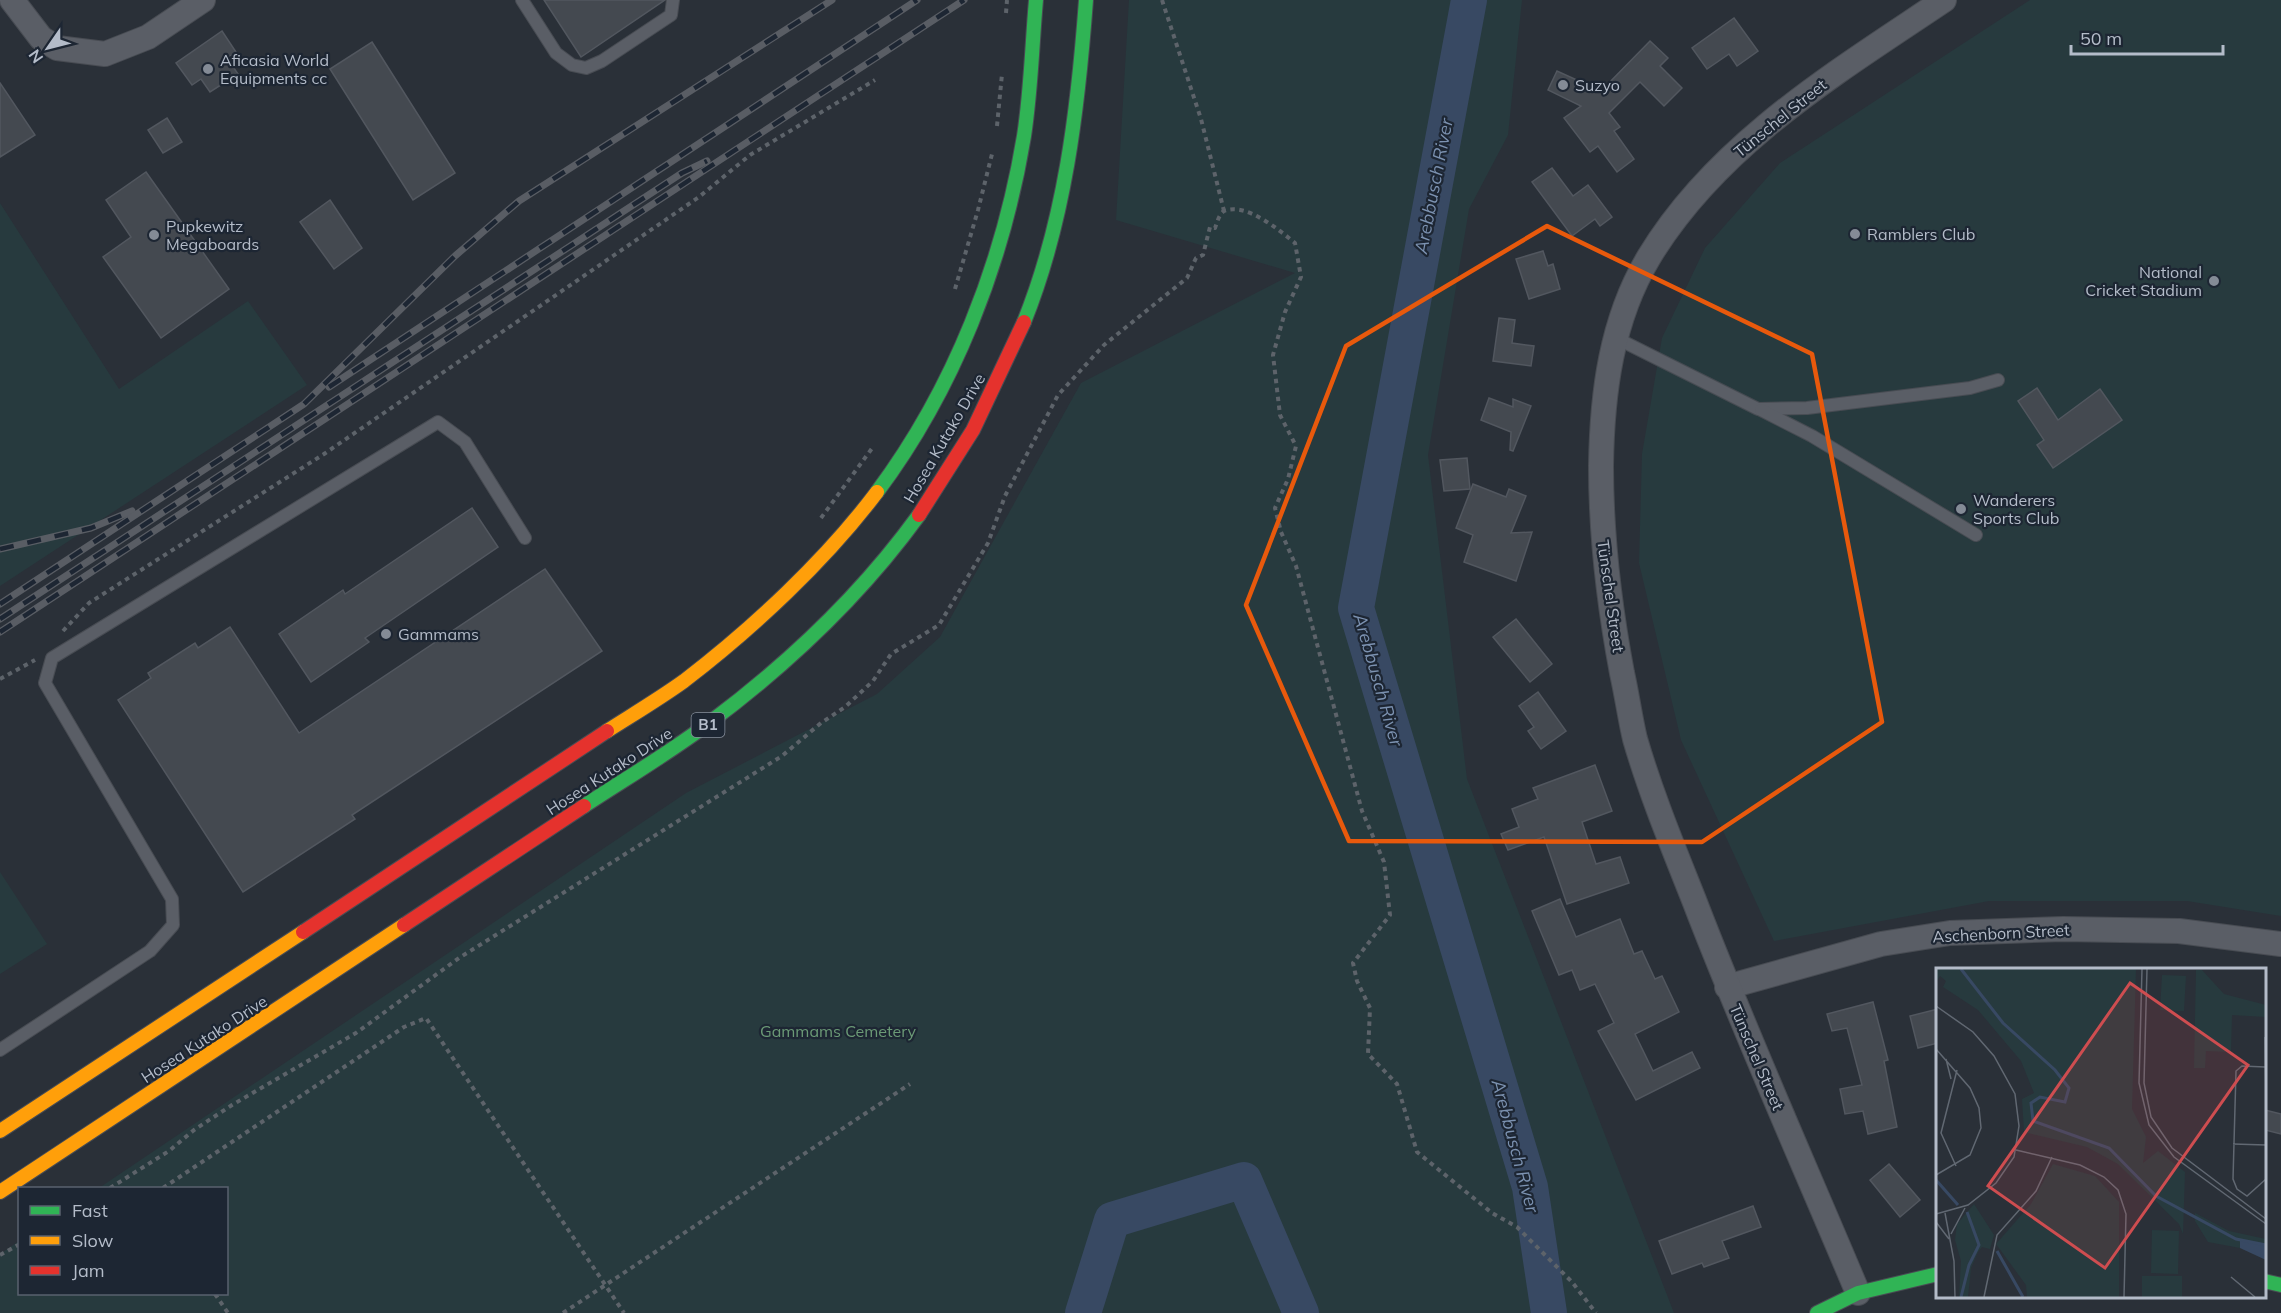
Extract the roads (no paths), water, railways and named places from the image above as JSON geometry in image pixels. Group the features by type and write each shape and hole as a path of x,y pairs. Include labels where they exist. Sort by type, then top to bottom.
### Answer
{"main road":[{"name":"Hosea Kutako Drive","path":"0,1131 682,682 743,634 851,527 904,454 965,340 980,305 1005,231 1024,135 1036,0"},
{"name":"Hosea Kutako Drive","path":"0,1192 708,724 800,647 878,567 906,532 942,480 974,424 1002,371 1040,278 1076,120 1086,0"},
{"path":"1818,1313 1858,1293 1936,1274"},
{"path":"2266,1281 2281,1285"}],"street":[{"path":"12,0 41,38 57,48 105,54 148,37 203,0"},
{"name":"Tünschel Street","path":"1858,1293 1727,987 1655,799 1635,737 1610,609 1602,517 1603,394 1624,310 1647,259 1677,216 1723,164 1762,128 1944,0"},
{"name":"Aschenborn Street","path":"1727,987 1881,944 1950,933 2063,929 2179,931 2281,944"}],"lane":[{"path":"522,0 556,53 573,65 586,68 602,62 671,15 673,0"},
{"path":"1616,338 1812,436 1976,535"},
{"path":"1758,409 1807,408 1971,387 1998,380"},
{"path":"0,1050 150,951 173,925 171,899 45,683 52,658 438,422 465,442 525,538"}],"waterway":[{"name":"Arebbusch River","path":"1469,0 1356,608 1530,1187 1549,1313"},
{"name":"Arebbusch River","path":"1083,1313 1112,1220 1244,1180 1301,1313"}],"railway":[{"path":"0,604 304,404 455,256 519,201 832,0"},
{"path":"329,387 917,0"},
{"path":"0,632 964,0"},
{"path":"0,619 682,173 707,161"},
{"path":"0,549 91,528 132,511"}],"place":[{"name":"Aficasia World Equipments cc","path":"208,69"},
{"name":"Suzyo","path":"1563,85"},
{"name":"Ramblers Club","path":"1855,234"},
{"name":"Pupkewitz Megaboards","path":"154,235"},
{"name":"National Cricket Stadium","path":"2214,281"},
{"name":"Wanderers Sports Club","path":"1961,509"},
{"name":"Gammams","path":"386,634"}],"park label":[{"name":"Gammams Cemetery","path":"838,1031"}]}
